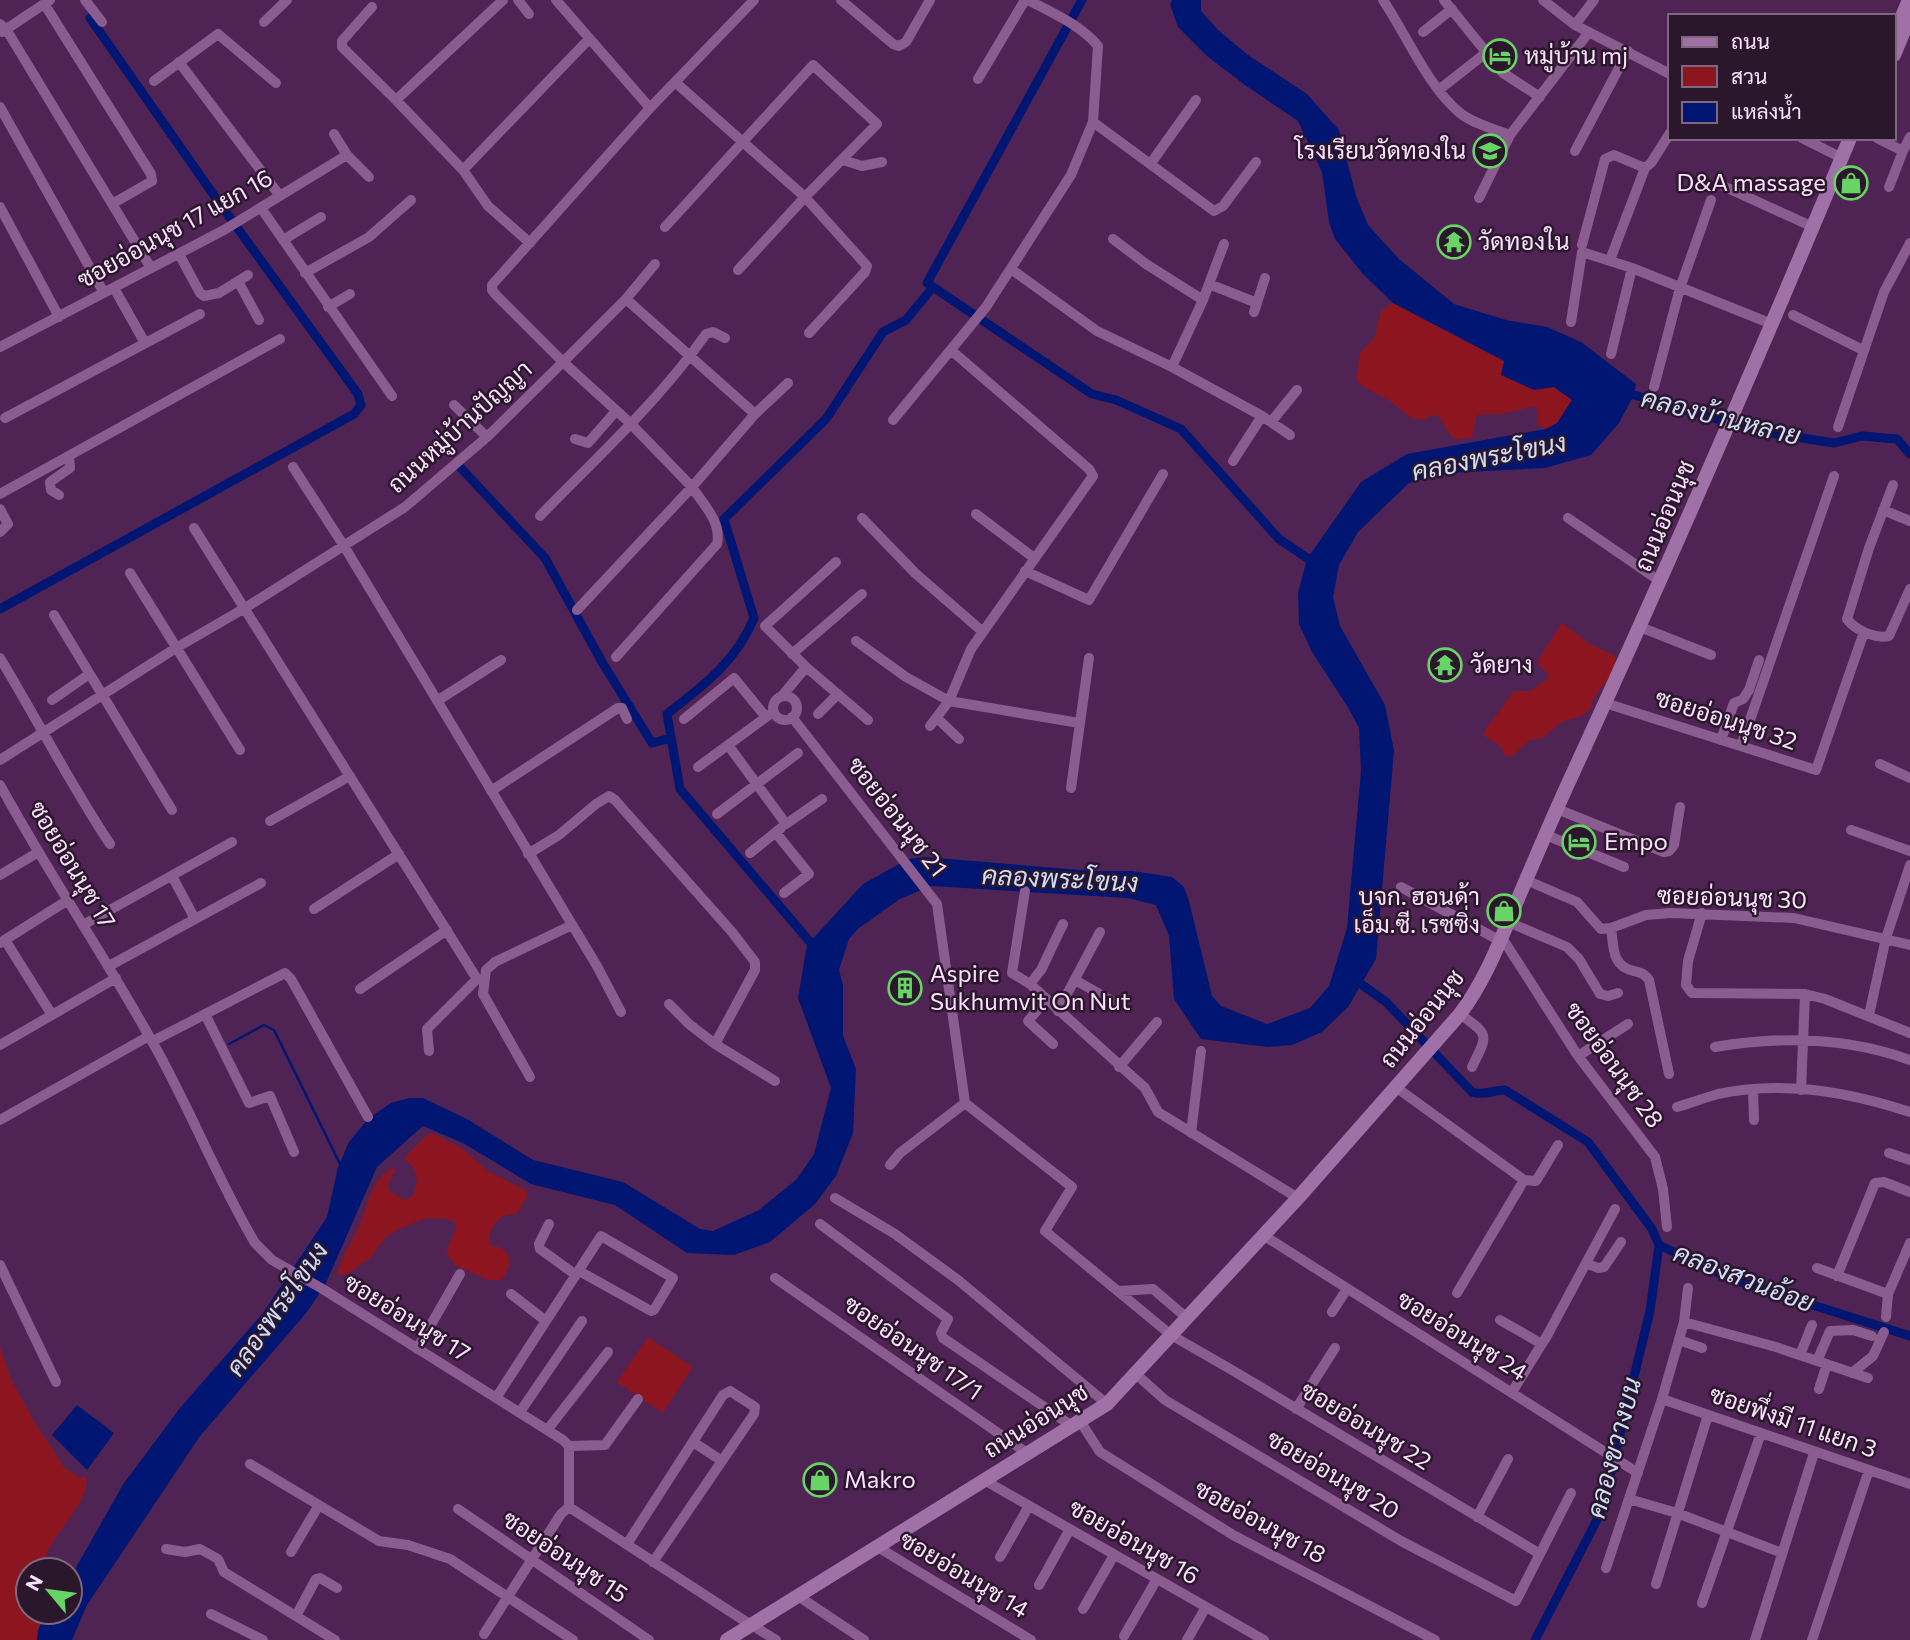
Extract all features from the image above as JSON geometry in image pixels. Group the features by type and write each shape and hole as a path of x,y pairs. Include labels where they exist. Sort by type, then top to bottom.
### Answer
{"main road":[{"path":"1896,31 1908,11"},
{"path":"1896,48 1908,11"},
{"name":"ถนนอ่อนนุช","path":"987,1482 1027,1453 1111,1408 1400,1090 1463,1016 1503,942 1727,439 1849,140"},
{"name":"ถนนอ่อนนุช","path":"1741,403 1858,140"},
{"name":"ถนนอ่อนนุช","path":"1643,629 1661,582 1727,439"},
{"name":"ถนนอ่อนนุช","path":"1174,1337 1187,1318 1266,1237 1298,1198 1400,1090"},
{"name":"ถนนอ่อนนุช","path":"727,1640 755,1627 1079,1424 1107,1404 1138,1376"},
{"name":"ถนนอ่อนนุช","path":"740,1640 755,1627"}],"street":[{"path":"85,0 102,22"},
{"path":"264,22 287,0"},
{"path":"396,100 503,0"},
{"path":"518,0 529,14"},
{"path":"556,0 650,108"},
{"name":"ถนนหมู่บ้านปัญญา","path":"0,760 405,507 487,437 563,362 492,290 492,285 650,108 754,0"},
{"path":"841,0 893,44 899,46 906,42 930,0"},
{"path":"893,420 986,307 1071,175 1093,122 1098,50 1095,42 1083,33 1027,0 978,79"},
{"path":"1374,0 1382,0 1425,70 1460,113 1510,135"},
{"path":"1543,0 1575,25 1668,73"},
{"path":"1575,25 1594,0"},
{"path":"112,204 152,181 151,174 44,3 2,29 151,268"},
{"path":"1423,32 1448,5 1509,79 1540,97"},
{"path":"372,6 341,44 463,170 488,206 530,243"},
{"path":"1479,198 1510,135 1589,32"},
{"path":"154,81 218,34 276,83"},
{"path":"463,170 589,38"},
{"path":"1574,151 1628,51"},
{"path":"1440,89 1487,52"},
{"path":"179,62 280,196"},
{"path":"665,227 813,65 877,124 738,270"},
{"path":"675,82 805,197 867,266 865,272 809,333"},
{"path":"1151,163 1196,100"},
{"path":"0,107 109,290 145,343"},
{"path":"1093,122 1216,211 1223,206 1256,162"},
{"path":"334,134 347,155 369,177"},
{"path":"1610,260 1644,168 1651,163 1668,136"},
{"path":"1889,187 1910,137"},
{"path":"1806,140 1842,158"},
{"path":"1881,140 1903,151"},
{"name":"ซอยอ่อนนุช 17 แยก 16","path":"2,343 59,317 224,230 347,155"},
{"path":"1582,245 1605,159 1615,155 1644,168"},
{"path":"843,160 862,166 882,162"},
{"path":"1721,185 1813,227"},
{"path":"305,273 369,237 411,200"},
{"path":"1654,387 1680,288 1711,201"},
{"path":"0,206 59,317"},
{"path":"261,208 392,396"},
{"path":"283,240 321,217"},
{"path":"1113,239 1146,264 1203,300"},
{"path":"1838,428 1884,292 1910,243"},
{"path":"1172,367 1203,300 1224,244"},
{"path":"1571,323 1582,251 1772,324"},
{"path":"179,254 202,295 219,293 248,275"},
{"path":"616,657 717,544 718,537 715,522 692,488 630,423 563,362 626,299 655,264"},
{"path":"1611,354 1632,268"},
{"path":"1011,269 1097,331 1172,367 1267,419 1290,435"},
{"path":"1209,284 1255,307 1265,278"},
{"path":"238,281 258,320"},
{"path":"328,307 351,294"},
{"path":"626,299 755,414"},
{"path":"5,418 200,314"},
{"path":"1793,315 1863,350"},
{"path":"540,516 630,423 709,332 725,338"},
{"path":"0,494 280,339"},
{"path":"952,351 1093,474 1091,481 971,649 948,701 933,722 959,739"},
{"path":"577,610 692,488 755,414 788,383"},
{"path":"1233,461 1267,419 1297,390"},
{"path":"454,405 487,437"},
{"path":"575,439 588,443 616,411"},
{"path":"59,495 51,489 50,482 70,468 69,457"},
{"path":"293,467 344,546 572,925 621,1012"},
{"path":"1025,571 1089,600 1163,474"},
{"path":"1741,747 1834,476"},
{"path":"1893,485 1846,615 1851,624 1864,632 1884,638 1889,636 1910,589"},
{"path":"0,509 8,524 0,532"},
{"path":"1883,510 1910,521"},
{"path":"976,514 1034,558"},
{"path":"1568,517 1661,582"},
{"path":"862,518 915,573 983,632"},
{"path":"194,528 477,979 427,1029 429,1051"},
{"path":"836,562 765,625 806,667 868,720"},
{"path":"130,573 240,750"},
{"path":"792,654 862,594"},
{"path":"54,615 172,810"},
{"path":"1643,629 1711,654"},
{"name":"ซอยอ่อนนุช 32","path":"1608,705 1816,770 1864,632"},
{"path":"856,641 906,677 948,701 1079,723"},
{"path":"0,658 45,732 88,811 110,844"},
{"path":"1071,788 1089,658"},
{"path":"437,701 501,660"},
{"path":"1721,740 1734,703 1743,699 1749,690 1759,660"},
{"path":"698,767 770,714 775,701 806,667"},
{"path":"52,699 88,675"},
{"path":"684,719 734,678 770,714 782,719 792,717 797,710 795,702 790,696 782,696"},
{"path":"818,715 838,694"},
{"path":"491,791 618,708 623,709 627,719"},
{"name":"ซอยอ่อนนุช 21","path":"792,717 937,904 965,1103"},
{"path":"728,745 786,824"},
{"path":"717,814 798,753"},
{"path":"1880,764 1910,778"},
{"path":"270,821 350,776"},
{"name":"ซอยอ่อนนุช 17","path":"0,785 37,853 109,966 151,1039 255,1243 272,1260 548,1429 569,1446"},
{"path":"528,853 559,835 609,796 615,800 732,932 756,964 715,1044"},
{"path":"750,853 822,799"},
{"path":"1560,810 1667,852 1674,845 1680,807"},
{"path":"1851,830 1910,851"},
{"path":"776,833 809,874 784,893"},
{"path":"1549,836 1624,867"},
{"path":"83,925 232,842"},
{"path":"2,869 37,853"},
{"path":"313,909 399,854"},
{"path":"1869,1016 1886,939 1910,865"},
{"path":"172,876 195,919"},
{"path":"1529,882 1577,902 1598,927 1611,928 1617,961 1622,968 1643,973 1649,980 1670,1074"},
{"path":"109,966 261,883"},
{"path":"1401,887 1503,942"},
{"path":"1024,891 1011,971 1030,984 1145,1088 1158,1112 1298,1198"},
{"path":"52,1015 3,941 68,900"},
{"name":"ซอยอ่อนนุช 30","path":"1611,928 1646,915 1671,913 1794,918 1910,945"},
{"path":"1702,913 1688,961 1685,982 1692,993 1805,994 1825,999 1910,1033"},
{"path":"1511,923 1567,947 1579,959 1600,994 1608,996 1618,993"},
{"path":"1030,984 1041,971 1063,924"},
{"path":"530,1077 483,994 484,975 488,967 495,962 572,925"},
{"path":"360,989 447,930"},
{"path":"1058,1011 1100,932"},
{"name":"ซอยอ่อนนุช 28","path":"1503,942 1578,1056 1655,1157 1664,1189 1667,1227"},
{"path":"0,1120 283,972 287,974 368,1117"},
{"path":"0,1045 116,978"},
{"path":"1075,980 1112,1001"},
{"path":"1801,1090 1805,994"},
{"path":"1046,1000 1028,1021 1053,1044"},
{"path":"669,1004 715,1044 775,1081"},
{"path":"205,1013 249,1103 270,1096 294,1152"},
{"path":"1463,1016 1483,1031 1484,1036 1484,1044 1472,1067"},
{"path":"1119,1067 1157,1022"},
{"path":"1578,1056 1628,1024"},
{"path":"1715,1047 1745,1042 1805,1040 1882,1050 1910,1060"},
{"path":"1191,1133 1201,1051"},
{"path":"1400,1090 1524,1180 1536,1181 1558,1145"},
{"path":"1753,1090 1755,1120"},
{"path":"1677,1107 1718,1094 1753,1090 1801,1090 1857,1095 1910,1112"},
{"path":"890,1165 900,1153 965,1103 1072,1187 1045,1231 1174,1337"},
{"path":"1889,1153 1910,1160"},
{"path":"1457,1293 1524,1180"},
{"path":"1838,1276 1875,1183 1884,1182 1910,1192"},
{"path":"835,1198 895,1234 958,1280 1107,1404"},
{"path":"1509,1387 1542,1344 1615,1209"},
{"path":"496,1398 578,1273 601,1236 673,1278 651,1311 578,1273 540,1249 549,1224"},
{"path":"820,1224 948,1319 941,1333 943,1338 1079,1424"},
{"name":"ซอยอ่อนนุช 24","path":"1266,1237 1509,1387 1638,1474"},
{"path":"1586,1263 1598,1268 1604,1267 1621,1241"},
{"path":"1885,1317 1888,1294 1910,1243"},
{"path":"0,1265 56,1382"},
{"path":"1817,1268 1888,1294"},
{"path":"417,1349 460,1274"},
{"name":"ซอยอ่อนนุช 17/1","path":"775,1278 1027,1453"},
{"path":"1606,1568 1662,1399 1684,1322 1688,1288"},
{"path":"1118,1291 1153,1289 1187,1318"},
{"path":"1332,1312 1347,1289"},
{"path":"511,1294 546,1321"},
{"path":"1500,1320 1542,1344"},
{"path":"520,1412 582,1321"},
{"path":"1684,1322 1800,1355 1868,1378"},
{"path":"1800,1355 1812,1325"},
{"path":"1819,1389 1830,1331 1853,1330 1878,1334 1873,1356 1852,1373"},
{"name":"ซอยอ่อนนุช 22","path":"1174,1337 1539,1554"},
{"path":"1679,1340 1702,1348"},
{"path":"1296,1409 1335,1348"},
{"path":"548,1429 608,1352"},
{"name":"ซอยอ่อนนุช 20","path":"1138,1376 1165,1400 1401,1541 1516,1601 1539,1554"},
{"path":"627,1544 723,1395 728,1391 755,1407 754,1414 653,1562"},
{"path":"638,1399 605,1445 569,1446 569,1507 776,1640"},
{"name":"ซอยพึ่งมี 11 แยก 3","path":"1662,1399 1910,1484"},
{"path":"1656,1584 1708,1415"},
{"name":"ซอยอ่อนนุช 18","path":"1079,1424 1100,1452 1233,1535 1435,1640"},
{"path":"1702,1603 1761,1433"},
{"path":"694,1442 722,1461"},
{"path":"1755,1640 1814,1453"},
{"path":"1478,1517 1508,1458"},
{"path":"250,1464 379,1541 408,1545 450,1559 573,1640"},
{"path":"1812,1640 1869,1470"},
{"name":"ซอยอ่อนนุช 16","path":"987,1482 1258,1639"},
{"path":"1539,1554 1571,1493"},
{"path":"1629,1499 1677,1513 1782,1553"},
{"path":"291,1552 319,1505"},
{"path":"1000,1556 1029,1506"},
{"path":"484,1634 506,1596 561,1514 569,1507"},
{"name":"ซอยอ่อนนุช 15","path":"458,1509 649,1640"},
{"path":"1038,1585 1070,1529"},
{"name":"ซอยอ่อนนุช 14","path":"880,1548 1031,1640"},
{"path":"166,1549 185,1552 200,1549 218,1559 224,1572 335,1640"},
{"path":"1083,1609 1114,1555"},
{"path":"296,1616 316,1579 320,1578 337,1588"},
{"path":"1124,1636 1157,1579"},
{"path":"801,1598 864,1640"},
{"path":"1187,1640 1206,1607"},
{"path":"211,1614 264,1640"}],"green space":[{"path":"1393,303 1504,361 1501,374 1534,390 1553,387 1572,400 1557,423 1546,429 1537,424 1537,408 1534,406 1502,414 1477,415 1472,437 1459,440 1451,436 1438,416 1432,415 1424,420 1411,418 1390,401 1362,386 1356,379 1360,353 1374,338 1381,311"},
{"path":"1562,623 1588,643 1615,656 1614,670 1596,695 1591,708 1581,716 1562,722 1542,738 1530,740 1513,755 1506,757 1500,746 1483,735 1514,691 1530,691 1547,679 1547,673 1538,664 1539,658"},
{"path":"432,1133 463,1149 489,1172 526,1190 528,1196 517,1213 501,1217 490,1234 491,1246 503,1249 509,1258 505,1275 501,1280 488,1280 455,1265 446,1252 456,1229 455,1222 427,1218 399,1229 385,1238 370,1258 347,1274 337,1275 380,1178 393,1168 396,1170 389,1180 388,1189 402,1199 411,1198 417,1181 415,1171 404,1158"},
{"path":"648,1337 693,1367 663,1413 617,1382"},
{"path":"0,1346 10,1377 35,1423 64,1467 80,1478 86,1476 86,1487 46,1556 14,1556 14,1626 40,1626 37,1640 0,1640"}],"water":[{"name":"คลองพระโขนง","path":"1172,0 1201,0 1201,11 1218,30 1248,55 1307,94 1339,130 1356,196 1368,225 1399,259 1454,304 1506,320 1547,327 1581,342 1636,384 1634,395 1619,423 1591,455 1545,468 1446,473 1409,483 1358,532 1339,565 1333,597 1340,626 1385,705 1394,751 1376,959 1348,1007 1322,1032 1292,1045 1268,1047 1201,1039 1174,999 1169,936 1156,905 1128,898 931,886 900,899 859,928 849,939 839,970 843,985 843,1036 856,1069 853,1133 836,1176 815,1204 770,1242 734,1255 687,1253 615,1205 531,1184 463,1143 423,1126 377,1167 325,1285 307,1312 200,1436 84,1612 83,1556 124,1483 180,1408 263,1313 327,1217 338,1167 349,1142 368,1119 391,1103 423,1098 467,1119 533,1160 623,1182 700,1229 713,1231 759,1210 797,1179 814,1154 831,1088 798,998 807,945 863,884 908,859 925,857 1092,871 1132,871 1172,877 1184,887 1212,996 1221,1006 1267,1024 1310,1008 1329,986 1347,928 1361,771 1359,728 1312,652 1299,624 1298,593 1307,559 1361,482 1407,454 1546,429 1557,423 1572,400 1554,387 1534,390 1501,375 1504,361 1393,303 1363,274 1335,239 1329,222 1322,172 1298,121 1207,56 1178,27 1170,4"},
{"path":"77,1405 114,1433 87,1470 52,1435"},
{"path":"40,1626 78,1626 72,1640 37,1640"}],"waterway":[{"path":"1082,0 927,283 1092,394 1116,400 1181,429 1279,539 1316,564"},
{"path":"0,609 354,414 361,405 358,394 90,18"},
{"path":"816,949 680,789 667,714 706,683 728,660 747,634 754,618 724,519 826,419 883,332 906,320 933,287"},
{"name":"คลองบ้านหลาย","path":"1625,394 1758,431 1834,443 1862,436 1897,439 1910,454"},
{"path":"459,466 545,558 602,662 652,743 671,738"},
{"name":"คลองสวนอ้อย","path":"1354,979 1386,1002 1472,1092 1505,1090 1588,1142 1652,1229 1659,1245 1734,1280 1910,1336"},
{"path":"229,1044 264,1025 274,1030 340,1164"},
{"name":"คลองขวางบน","path":"1535,1640 1601,1512 1650,1311 1659,1245"}],"place":[{"name":"หมู่บ้าน mj","path":"1500,56"},
{"name":"โรงเรียนวัดทองใน","path":"1490,151"},
{"name":"D&A massage","path":"1851,183"},
{"name":"วัดทองใน","path":"1454,242"},
{"name":"วัดยาง","path":"1445,665"},
{"name":"Empo","path":"1579,842"},
{"name":"บจก. ฮอนด้า เอ็ม.ซี. เรซซิ่ง","path":"1504,911"},
{"name":"Aspire Sukhumvit On Nut","path":"905,988"},
{"name":"Makro","path":"820,1480"}]}
